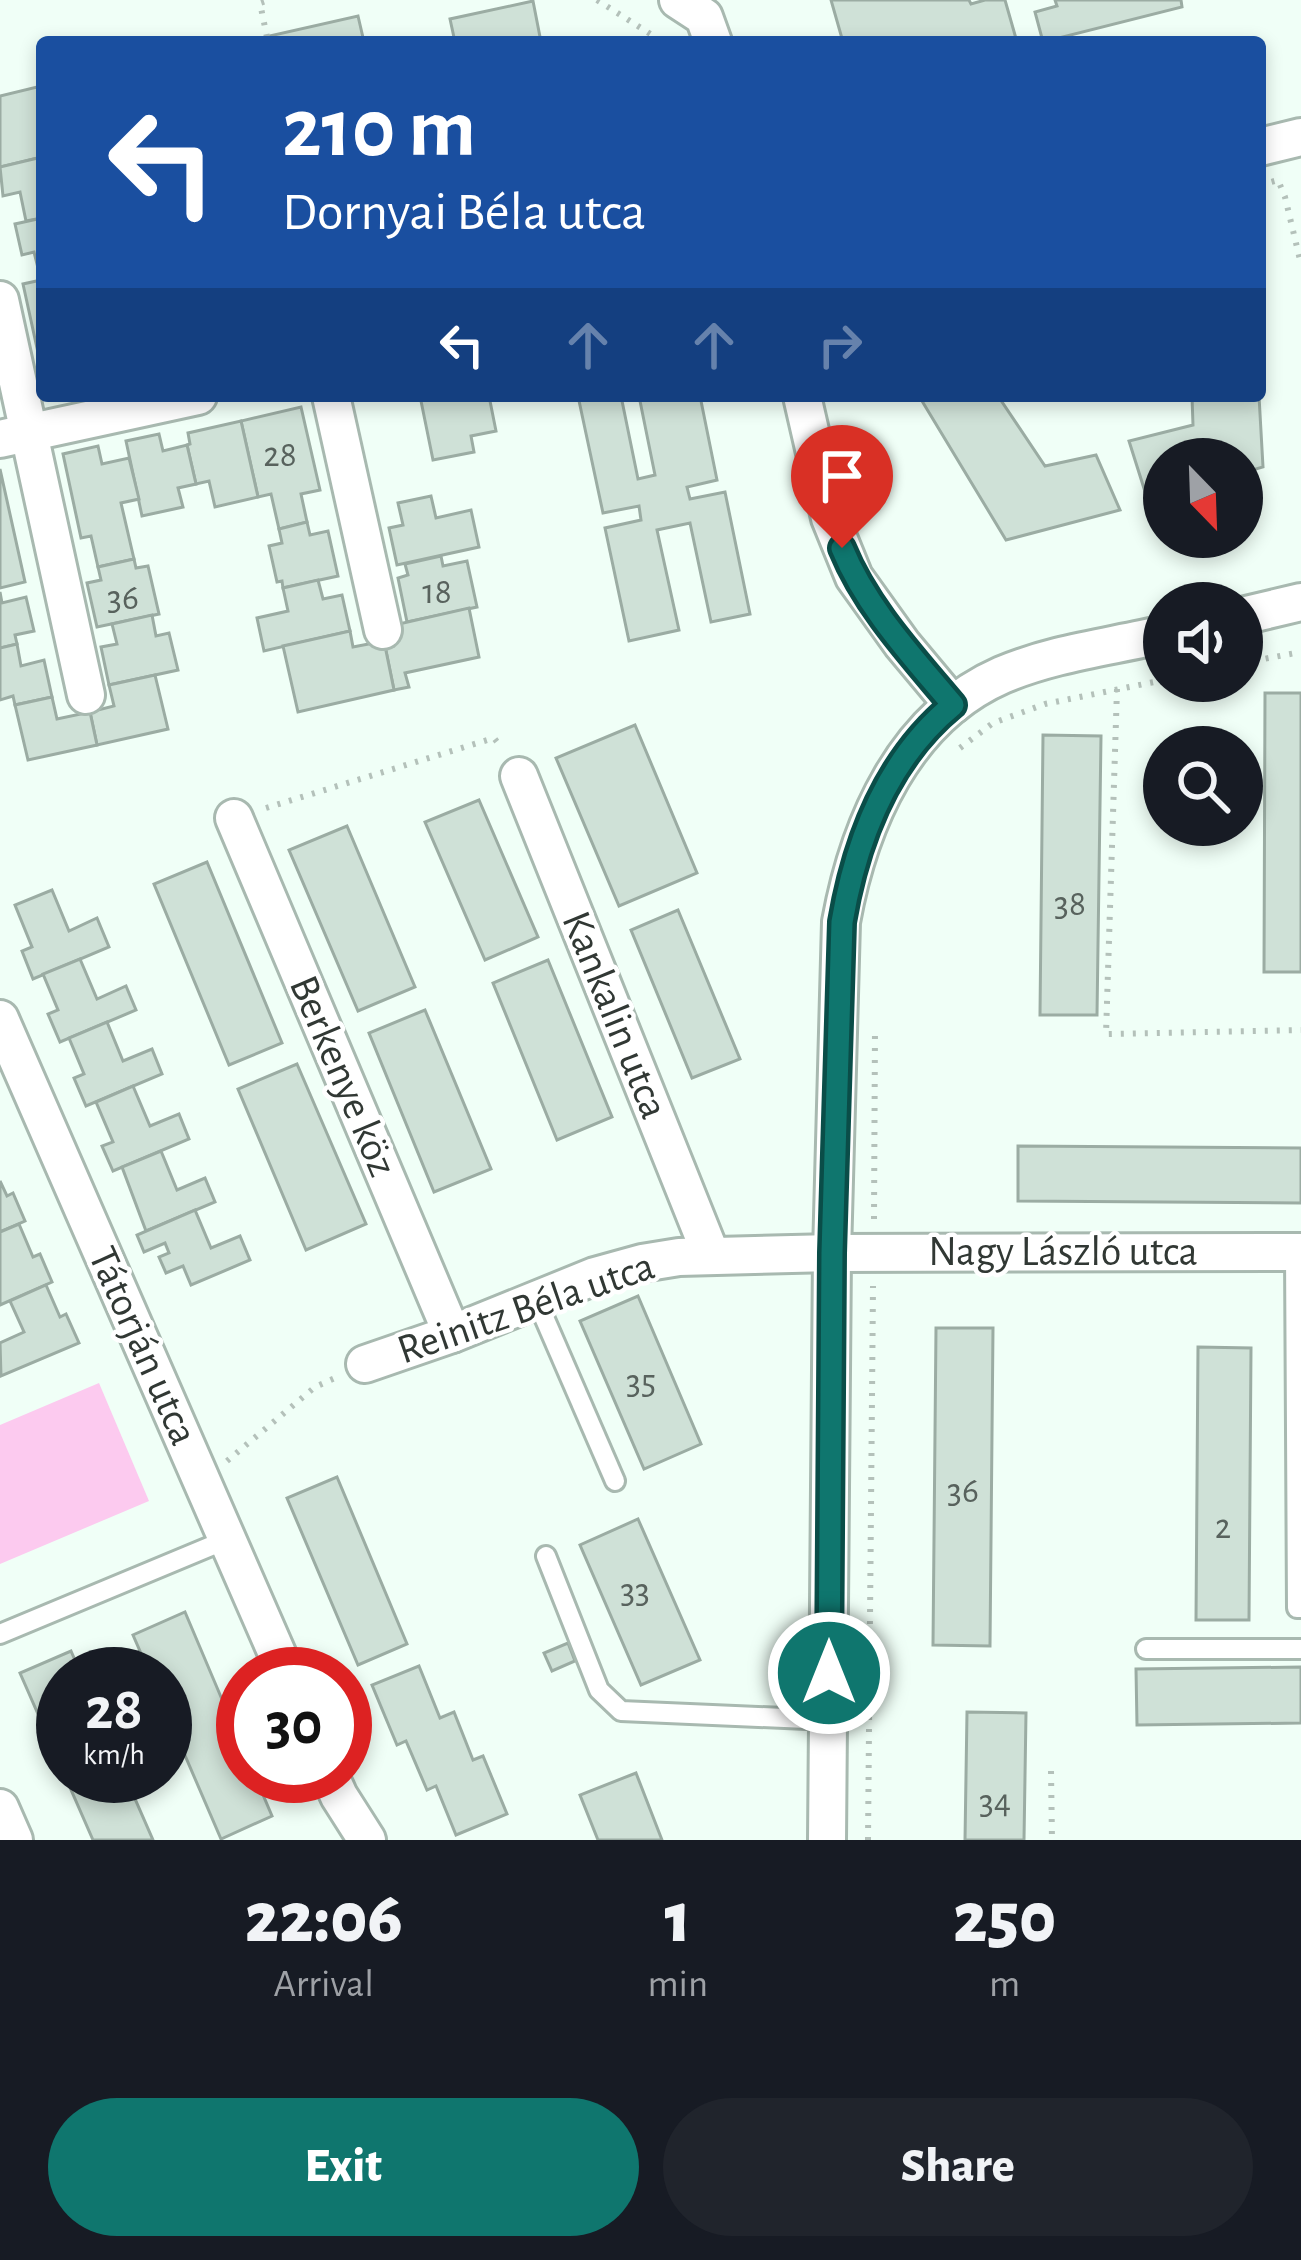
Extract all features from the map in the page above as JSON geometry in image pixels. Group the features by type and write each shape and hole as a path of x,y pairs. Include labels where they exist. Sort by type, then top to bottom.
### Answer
{"street":[{"path":"678,0 704,17 711,36"},
{"path":"1266,146 1301,137"},
{"path":"0,300 14,436 86,695"},
{"path":"14,436 170,402"},
{"path":"332,402 383,630"},
{"path":"803,402 830,518 854,577 953,705"},
{"path":"1263,611 1301,602"},
{"path":"826,1840 832,1253 842,922 849,880 878,799 930,724 953,705 1000,676 1073,651 1143,638"},
{"name":"Kankalin utca","path":"519,776 711,1255"},
{"name":"Berkenye köz","path":"234,818 452,1334"},
{"name":"Tátorján utca","path":"0,1019 274,1647"},
{"name":"Nagy László utca","path":"832,1253 1298,1252"},
{"name":"Reinitz Béla utca","path":"365,1364 595,1276 642,1263 711,1255 832,1253"},
{"path":"343,1803 367,1840"},
{"path":"0,1808 14,1840"}],"lane":[{"name":"Nagy László utca","path":"1298,1252 1301,1608"},
{"path":"537,1300 615,1481"},
{"path":"0,1634 228,1539"},
{"path":"546,1556 599,1690 621,1711 829,1720"},
{"path":"1146,1649 1301,1649"}],"path":[{"path":"267,36 260,3 269,0"},
{"path":"597,0 654,36"},
{"path":"1278,180 1301,264"},
{"path":"1263,659 1301,652"},
{"path":"959,749 993,723 1045,704 1143,684"},
{"path":"1117,689 1106,1034 1301,1030"},
{"path":"234,818 494,737 519,776"},
{"path":"868,1840 876,1015"},
{"path":"201,1478 315,1387 365,1364"},
{"path":"1051,1771 1052,1840"}],"shaded area":[{"path":"99,1383 149,1501 0,1564 0,1425"}],"building":[{"path":"831,0 969,0 971,4 1005,0 1015,36 841,36"},
{"path":"1055,0 1181,0 1182,7 1067,36 1041,36 1035,12 1057,6"},
{"path":"533,1 540,36 454,36 450,19"},
{"path":"358,16 363,36 269,36"},
{"path":"36,87 36,158 0,167 0,96"},
{"path":"36,158 36,219 26,221 20,192 3,196 0,167"},
{"path":"36,219 36,260 34,252 22,255 15,224"},
{"path":"36,281 36,344 23,284"},
{"path":"421,402 490,402 496,431 471,436 474,452 433,460"},
{"path":"579,402 622,402 638,479 655,475 640,402 701,402 717,480 687,487 690,499 725,492 750,614 711,622 690,523 657,530 679,630 629,641 605,528 641,520 639,506 603,513"},
{"path":"923,402 1002,402 1045,466 1096,455 1120,510 1006,540"},
{"path":"1192,402 1259,402 1261,438 1143,438 1143,485 1129,441 1193,425"},
{"path":"301,407 320,490 301,494 307,522 279,529 271,494 258,497 241,421"},
{"path":"241,421 258,497 215,507 209,481 196,484 188,433"},
{"path":"159,434 163,451 187,445 196,484 178,488 183,507 142,516 126,441"},
{"path":"98,446 102,464 129,458 139,499 121,503 134,559 98,567 91,536 81,538 63,454"},
{"path":"0,469 25,582 0,588"},
{"path":"431,496 436,518 471,510 479,547 397,565 389,528 403,525 398,503"},
{"path":"307,522 310,535 328,531 338,576 283,588 282,581 277,582 269,546 282,543 279,529"},
{"path":"441,556 443,566 467,561 477,607 407,622 398,578 408,575 405,564"},
{"path":"134,559 136,568 148,566 159,614 97,627 87,583 101,580 98,567"},
{"path":"318,580 323,599 342,595 350,631 264,651 257,618 288,611 283,588"},
{"path":"0,592 2,603 26,597 34,631 15,635 17,644 0,648"},
{"path":"469,608 479,657 405,673 409,687 394,690 384,641 390,626"},
{"path":"152,615 156,636 169,633 178,670 109,685 101,647 117,644 112,624"},
{"path":"350,631 353,647 384,641 394,690 298,712 283,646"},
{"path":"17,644 21,666 44,660 52,697 15,705 13,696 0,700 0,648"},
{"path":"155,675 168,729 97,745 90,712 114,706 109,685"},
{"path":"1265,693 1301,693 1301,972 1264,972"},
{"path":"52,697 57,719 90,712 97,745 28,760 15,705"},
{"path":"635,725 697,873 619,906 556,758"},
{"path":"1043,735 1101,736 1097,1015 1040,1015"},
{"path":"479,800 538,937 485,960 425,822"},
{"path":"347,826 415,987 358,1011 289,850"},
{"path":"207,862 282,1043 229,1065 154,884"},
{"path":"52,890 69,931 97,918 109,947 33,979 22,951 32,947 15,905"},
{"path":"678,910 740,1059 692,1078 631,930"},
{"path":"80,959 97,999 126,986 136,1010 60,1042 48,1014 58,1010 43,974"},
{"path":"548,960 612,1117 557,1140 493,983"},
{"path":"425,1010 491,1169 434,1192 369,1033"},
{"path":"107,1022 123,1061 152,1049 162,1074 86,1106 74,1078 84,1074 69,1038"},
{"path":"297,1064 366,1224 306,1250 238,1089"},
{"path":"133,1086 150,1126 179,1114 189,1139 113,1171 102,1146 113,1142 96,1102"},
{"path":"1018,1146 1301,1148 1301,1203 1018,1201"},
{"path":"161,1151 177,1190 205,1178 215,1202 146,1231 122,1167"},
{"path":"0,1181 7,1196 13,1193 25,1221 0,1232"},
{"path":"195,1210 211,1248 240,1236 250,1260 191,1285 183,1266 166,1273 159,1257 169,1253 165,1243 144,1252 137,1235"},
{"path":"19,1224 33,1257 40,1254 52,1282 0,1305 0,1232"},
{"path":"46,1285 60,1317 66,1314 79,1343 1,1376 0,1343 24,1332 10,1301"},
{"path":"638,1296 701,1444 644,1469 580,1321"},
{"path":"936,1328 993,1328 990,1646 933,1645"},
{"path":"1198,1347 1251,1348 1249,1620 1196,1620"},
{"path":"337,1477 407,1644 372,1659 372,1647 350,1647 287,1498"},
{"path":"638,1519 700,1660 641,1685 580,1545"},
{"path":"185,1612 216,1685 216,1803 266,1803 272,1816 221,1839 192,1772 192,1647 138,1647 133,1635"},
{"path":"568,1643 575,1661 552,1671 544,1653"},
{"path":"36,1666 36,1709 20,1673"},
{"path":"419,1666 440,1718 454,1712 473,1760 483,1756 507,1814 456,1835 436,1786 427,1790 406,1741 397,1745 372,1685"},
{"path":"1301,1667 1301,1723 1137,1725 1136,1669"},
{"path":"967,1712 1026,1713 1024,1840 965,1840"},
{"path":"636,1773 662,1840 598,1840 580,1795"},
{"path":"77,1803 137,1803 153,1840 93,1840"}],"route":[{"path":"829,1673 832,1253 842,922 849,880 878,799 930,724 953,705 854,577 842,548"}]}
